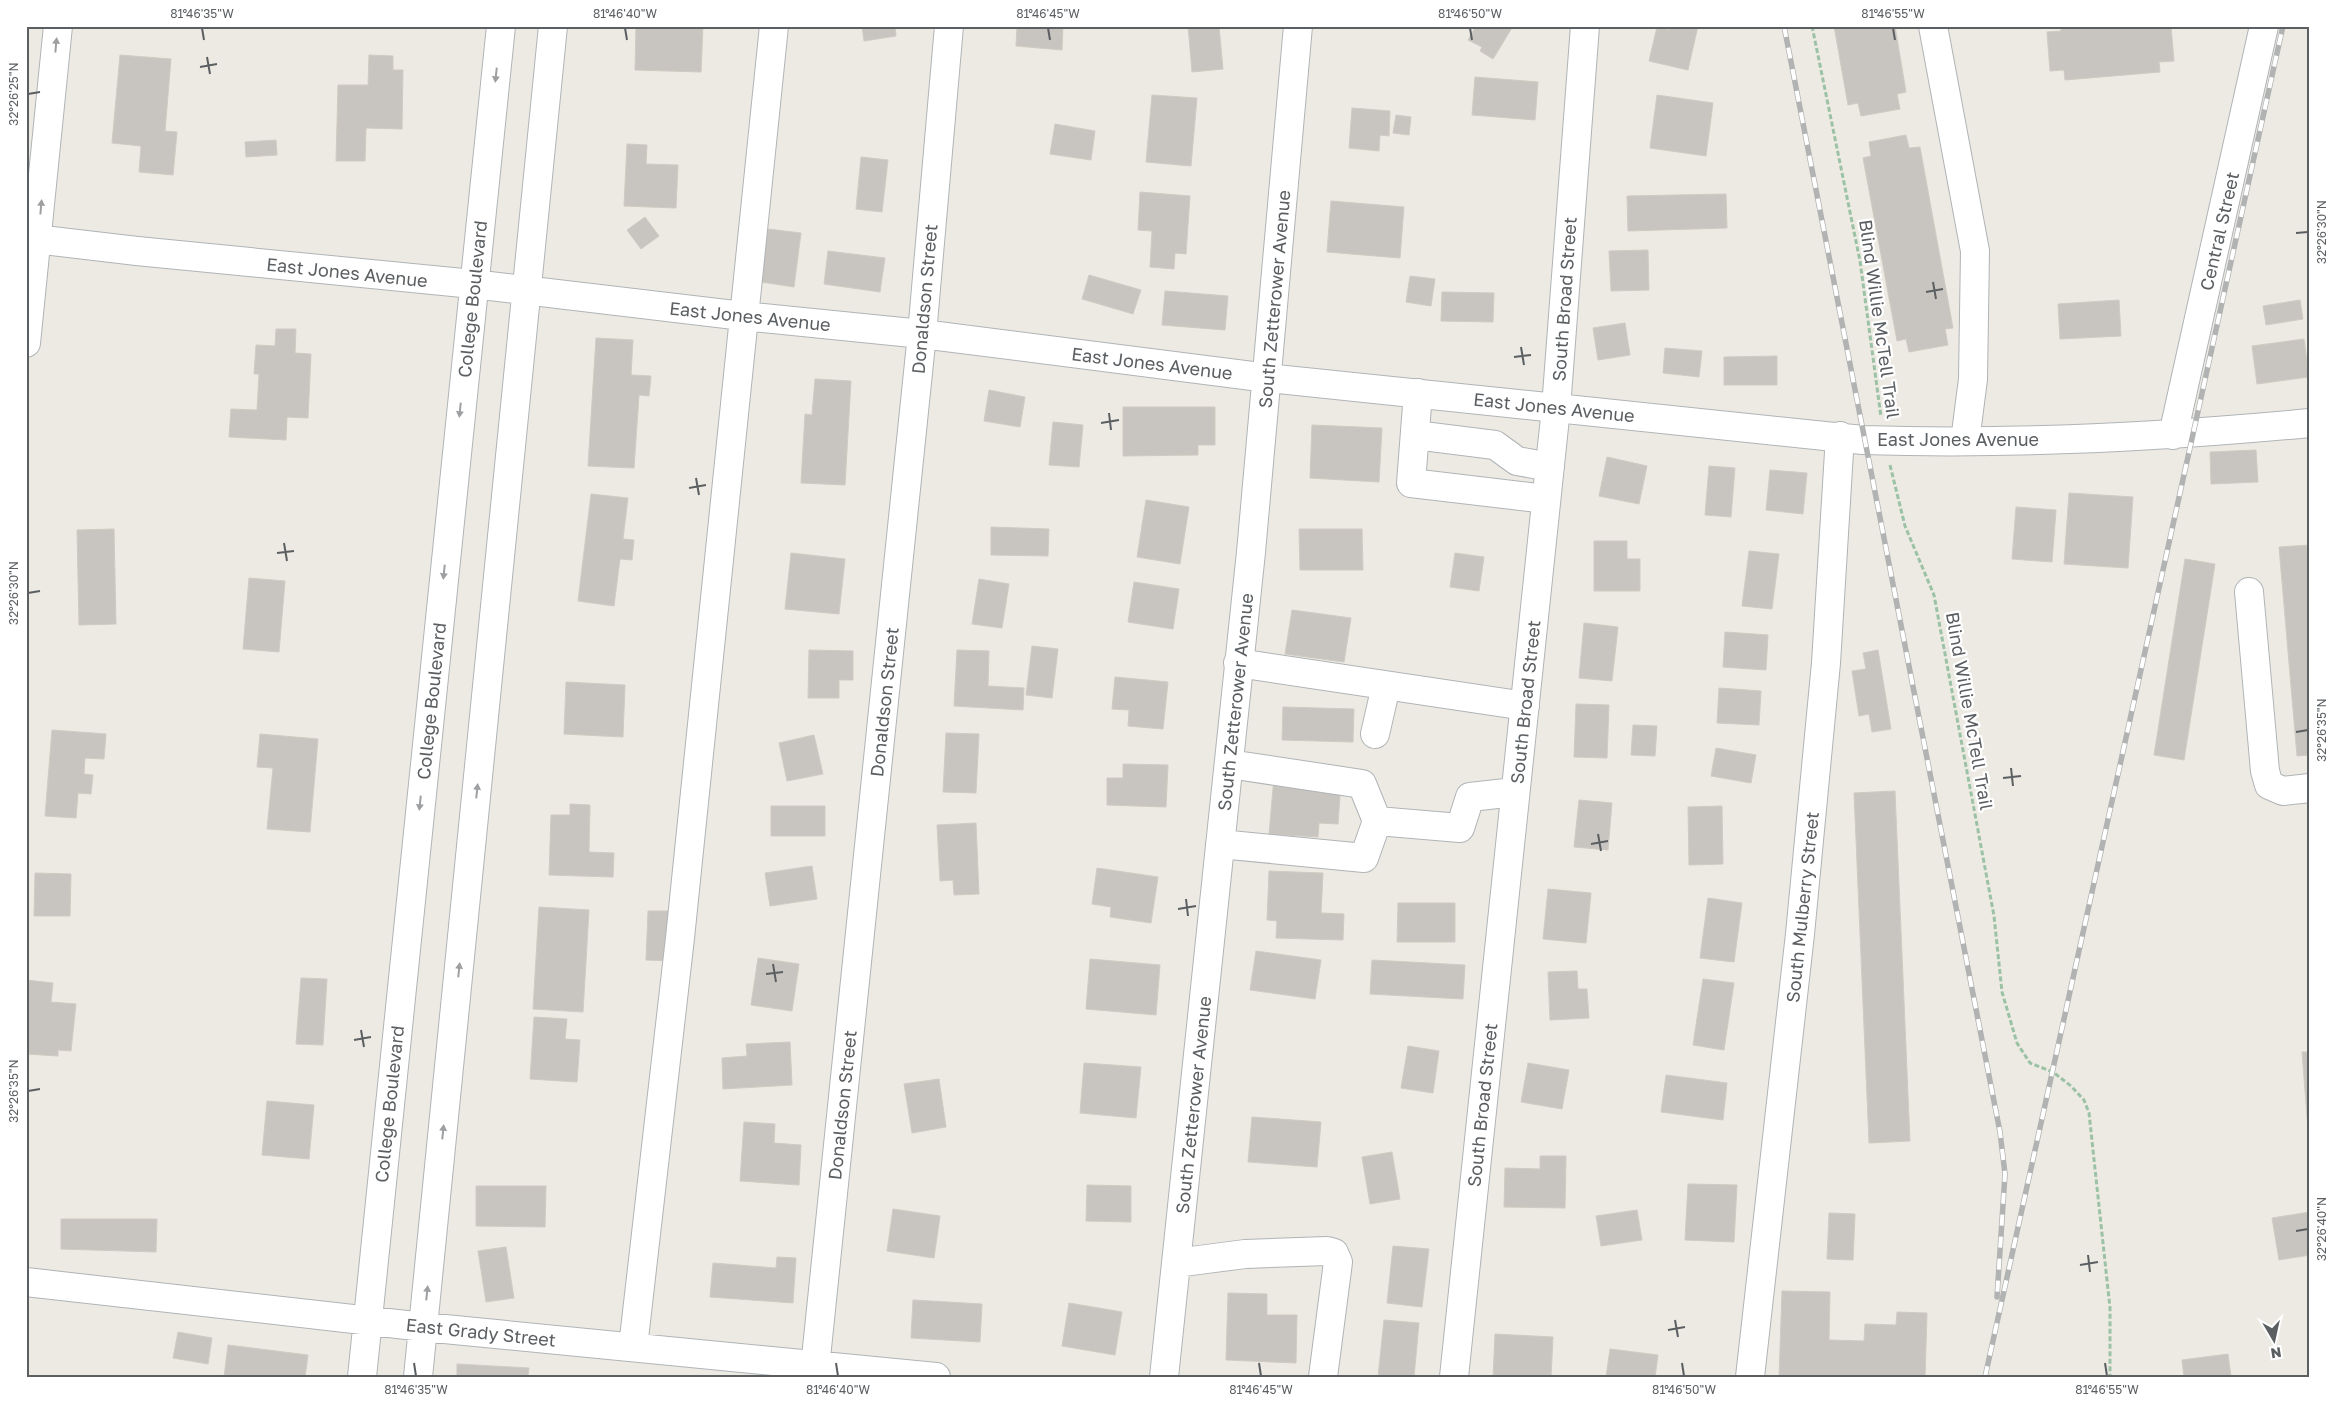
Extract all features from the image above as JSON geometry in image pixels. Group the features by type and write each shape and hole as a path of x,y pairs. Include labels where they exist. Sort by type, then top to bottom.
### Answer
{"street":[{"path":"26,343 32,239 58,26"},
{"name":"College Boulevard","path":"362,1377 501,26"},
{"path":"418,1377 553,26"},
{"path":"633,1347 682,918 774,26"},
{"name":"Donaldson Street","path":"814,1371 922,334 949,26"},
{"name":"South Zetterower Avenue","path":"1164,1377 1268,378 1298,26"},
{"name":"South Broad Street","path":"1454,1377 1556,408 1584,26"},
{"path":"1933,26 1975,251 1973,378 1965,441"},
{"name":"Central Street","path":"2173,435 2264,26"},
{"name":"East Jones Avenue","path":"32,239 473,284 743,316 922,334 1268,378 1884,440 1965,441 2173,435 2310,423"},
{"path":"1418,394 1411,482 1546,499"},
{"path":"1415,435 1495,445 1517,461 1550,467"},
{"name":"South Mulberry Street","path":"1750,1377 1804,895 1826,663 1840,436"},
{"path":"2249,592 2265,771 2269,785 2283,791 2310,788"},
{"path":"1238,663 1525,706"},
{"path":"1376,734 1386,686"},
{"path":"1220,844 1364,858 1377,821 1362,784 1229,764"},
{"path":"1377,821 1460,828 1470,797 1515,792"},
{"path":"1176,1263 1245,1254 1327,1251 1334,1253 1338,1262 1323,1377"},
{"name":"East Grady Street","path":"26,1282 368,1319 424,1327 633,1347 814,1371 936,1377"}],"path":[{"name":"Blind Willie McTell Trail","path":"1812,26 1860,261 1884,440 1905,526 1934,595 1994,916 2002,992 2017,1043 2030,1063 2053,1072 2071,1086 2084,1100 2089,1113 2110,1308 2110,1377"}],"building":[{"path":"636,26 703,26 701,72 635,70"},
{"path":"862,26 895,26 896,36 864,41"},
{"path":"1017,26 1063,26 1062,50 1016,46"},
{"path":"1188,26 1219,26 1223,69 1192,72"},
{"path":"1476,26 1513,26 1493,59 1480,51 1482,47 1468,40"},
{"path":"1670,26 1698,26 1688,70 1649,61 1657,27 1669,30"},
{"path":"1834,26 1895,26 1906,92 1897,94 1900,109 1861,116 1858,103 1848,105"},
{"path":"2061,26 2171,26 2174,61 2159,62 2160,72 2065,80 2064,70 2050,71 2047,32 2061,31"},
{"path":"120,55 171,59 165,131 177,132 173,175 139,172 141,146 112,143"},
{"path":"369,55 393,56 393,70 403,70 402,129 366,128 365,161 336,161 338,85 368,85"},
{"path":"1475,77 1538,82 1535,120 1472,115"},
{"path":"1152,95 1197,98 1191,166 1146,162"},
{"path":"1657,95 1713,103 1706,156 1650,148"},
{"path":"1352,108 1390,111 1389,136 1380,135 1379,151 1349,148"},
{"path":"1396,115 1411,117 1409,135 1393,133"},
{"path":"1055,124 1095,131 1091,160 1050,154"},
{"path":"1906,135 1909,148 1920,147 1953,328 1945,329 1948,345 1909,352 1906,339 1897,341 1863,158 1871,156 1869,142"},
{"path":"276,140 277,155 246,157 245,142"},
{"path":"627,144 647,145 646,164 678,165 676,208 624,206"},
{"path":"861,157 888,160 882,212 856,209"},
{"path":"1140,192 1190,196 1186,254 1175,253 1174,269 1150,267 1152,231 1138,230"},
{"path":"1726,194 1727,228 1628,231 1627,196"},
{"path":"1331,201 1404,207 1400,258 1327,252"},
{"path":"645,217 659,236 641,249 627,230"},
{"path":"768,229 801,233 794,287 761,282"},
{"path":"1648,250 1649,290 1611,291 1609,251"},
{"path":"828,251 885,258 880,292 824,284"},
{"path":"1089,275 1141,290 1133,314 1082,299"},
{"path":"1410,276 1435,279 1431,306 1406,302"},
{"path":"1165,291 1228,296 1225,330 1162,325"},
{"path":"1442,292 1494,293 1493,322 1441,321"},
{"path":"2119,300 2121,336 2060,339 2058,304"},
{"path":"2300,300 2303,319 2266,325 2263,306"},
{"path":"1625,323 1630,355 1598,360 1593,328"},
{"path":"276,329 296,329 295,353 311,354 308,418 287,417 286,440 229,437 231,409 257,410 259,374 254,374 256,345 275,346"},
{"path":"596,338 633,340 631,375 651,376 649,396 639,395 634,468 588,466"},
{"path":"2304,339 2309,377 2257,384 2252,346"},
{"path":"1665,348 1702,351 1699,377 1663,373"},
{"path":"1777,356 1777,385 1724,385 1724,357"},
{"path":"815,379 851,381 845,485 801,483 805,414 812,415"},
{"path":"989,390 1025,397 1020,427 984,421"},
{"path":"1123,407 1215,407 1215,445 1198,445 1198,455 1123,456"},
{"path":"1053,422 1083,425 1079,467 1049,465"},
{"path":"1312,425 1382,428 1379,482 1310,478"},
{"path":"2256,450 2258,482 2211,484 2210,452"},
{"path":"1607,457 1647,466 1639,504 1599,496"},
{"path":"1709,466 1735,468 1731,517 1705,515"},
{"path":"1770,470 1807,473 1803,514 1766,510"},
{"path":"2069,493 2133,497 2128,568 2064,564"},
{"path":"591,494 628,498 623,539 634,540 632,560 620,559 614,606 578,601"},
{"path":"1146,500 1189,507 1180,564 1137,557"},
{"path":"2016,507 2056,510 2052,562 2012,559"},
{"path":"991,527 1049,529 1048,556 991,555"},
{"path":"114,529 116,624 79,625 77,530"},
{"path":"1299,529 1362,529 1363,570 1300,570"},
{"path":"1594,541 1627,541 1627,559 1640,559 1640,591 1594,591"},
{"path":"2310,545 2310,755 2297,756 2279,547"},
{"path":"1749,551 1779,554 1772,609 1742,606"},
{"path":"791,553 845,559 839,614 785,609"},
{"path":"1455,553 1484,557 1479,591 1450,587"},
{"path":"2185,559 2215,564 2184,760 2154,755"},
{"path":"249,578 285,581 279,652 243,649"},
{"path":"979,579 1009,584 1002,628 972,624"},
{"path":"1134,582 1179,589 1173,629 1128,622"},
{"path":"1292,610 1351,618 1344,662 1285,654"},
{"path":"1584,623 1618,627 1612,681 1579,678"},
{"path":"1725,632 1768,635 1766,670 1723,667"},
{"path":"1032,646 1058,649 1052,698 1026,695"},
{"path":"809,650 853,651 853,680 839,680 839,698 808,698"},
{"path":"957,650 989,651 988,686 1024,688 1023,710 954,706"},
{"path":"1878,650 1891,729 1872,732 1869,714 1859,716 1852,671 1866,669 1863,653"},
{"path":"1115,677 1168,682 1163,729 1128,726 1129,710 1112,709"},
{"path":"566,682 625,685 623,737 564,734"},
{"path":"1719,688 1761,691 1759,725 1717,723"},
{"path":"1576,704 1609,705 1607,758 1574,757"},
{"path":"1283,707 1354,709 1353,742 1282,740"},
{"path":"1633,725 1657,726 1655,756 1631,755"},
{"path":"52,730 106,734 104,759 85,758 84,774 93,775 91,794 78,793 76,818 45,816"},
{"path":"946,733 979,734 976,793 943,792"},
{"path":"260,734 318,739 310,832 267,829 273,768 257,767"},
{"path":"814,735 823,774 787,781 779,743"},
{"path":"1716,748 1756,755 1751,783 1711,776"},
{"path":"1123,764 1168,765 1166,807 1107,805 1107,778 1123,778"},
{"path":"1274,777 1341,782 1338,824 1319,823 1318,837 1269,834"},
{"path":"1895,791 1910,1141 1869,1143 1854,793"},
{"path":"1579,800 1612,803 1608,850 1574,847"},
{"path":"570,804 590,805 589,852 614,853 613,877 549,875 551,815 570,815"},
{"path":"771,806 825,806 825,836 771,836"},
{"path":"1722,806 1723,864 1689,865 1688,807"},
{"path":"976,823 979,894 954,895 953,880 940,881 937,825"},
{"path":"812,866 817,899 770,906 765,873"},
{"path":"1097,868 1158,877 1151,923 1110,917 1111,907 1092,904"},
{"path":"1269,871 1323,873 1321,913 1344,914 1343,940 1276,938 1277,921 1267,920"},
{"path":"35,873 71,874 70,916 34,916"},
{"path":"1548,889 1591,893 1586,943 1543,939"},
{"path":"1708,898 1742,903 1734,962 1700,958"},
{"path":"1398,903 1455,903 1455,942 1397,942"},
{"path":"539,907 589,910 583,1012 533,1009"},
{"path":"648,911 672,911 671,961 646,960"},
{"path":"1256,951 1321,960 1315,999 1250,990"},
{"path":"758,958 799,964 792,1011 751,1005"},
{"path":"1090,959 1160,965 1156,1015 1086,1009"},
{"path":"1372,960 1465,965 1463,999 1370,994"},
{"path":"1577,971 1578,989 1587,989 1589,1018 1550,1020 1548,972"},
{"path":"301,978 327,979 323,1045 296,1044"},
{"path":"1703,979 1734,983 1724,1050 1693,1045"},
{"path":"26,980 53,983 51,1002 76,1004 71,1051 58,1050 58,1056 26,1054"},
{"path":"534,1017 567,1019 565,1039 580,1040 577,1082 530,1079"},
{"path":"790,1042 792,1085 723,1089 722,1058 747,1056 746,1044"},
{"path":"1408,1046 1439,1051 1433,1093 1401,1088"},
{"path":"2302,1052 2310,1052 2310,1155"},
{"path":"1084,1063 1141,1067 1136,1118 1080,1113"},
{"path":"1528,1063 1569,1070 1562,1109 1521,1102"},
{"path":"1666,1075 1727,1083 1723,1120 1661,1112"},
{"path":"939,1079 946,1127 912,1133 904,1084"},
{"path":"267,1101 314,1105 309,1159 262,1155"},
{"path":"1252,1117 1321,1122 1317,1167 1248,1162"},
{"path":"744,1122 775,1124 774,1143 801,1145 799,1185 740,1181"},
{"path":"1392,1152 1400,1199 1370,1204 1362,1157"},
{"path":"1540,1156 1566,1156 1565,1208 1504,1207 1505,1168 1540,1169"},
{"path":"1688,1184 1737,1185 1734,1242 1685,1240"},
{"path":"1087,1185 1131,1186 1131,1222 1086,1221"},
{"path":"476,1186 546,1186 545,1227 476,1226"},
{"path":"893,1209 940,1216 934,1258 887,1251"},
{"path":"1637,1210 1642,1240 1601,1246 1596,1216"},
{"path":"2310,1212 2310,1255 2279,1260 2272,1218"},
{"path":"1829,1213 1855,1214 1853,1260 1827,1259"},
{"path":"61,1219 157,1219 156,1252 61,1249"},
{"path":"1393,1246 1429,1249 1422,1307 1387,1303"},
{"path":"506,1247 514,1298 486,1302 478,1251"},
{"path":"777,1257 796,1258 793,1303 710,1297 713,1263 776,1268"},
{"path":"1782,1291 1830,1292 1829,1340 1864,1341 1865,1324 1896,1325 1897,1312 1927,1313 1925,1377 1779,1377"},
{"path":"1228,1293 1267,1294 1267,1315 1297,1315 1296,1363 1226,1360"},
{"path":"913,1300 982,1304 980,1342 911,1338"},
{"path":"1069,1303 1122,1312 1115,1355 1062,1346"},
{"path":"1384,1320 1419,1323 1414,1377 1378,1377"},
{"path":"178,1332 212,1338 208,1364 173,1358"},
{"path":"1495,1334 1553,1337 1551,1377 1493,1377"},
{"path":"228,1345 308,1355 305,1377 224,1377"},
{"path":"1610,1349 1658,1355 1655,1377 1606,1377"},
{"path":"2228,1354 2231,1377 2184,1377 2182,1360"},
{"path":"457,1364 529,1368 528,1377 457,1377"}],"railway":[{"path":"1784,26 2000,1132 2005,1174 1997,1297"},
{"path":"1985,1377 2283,26"}]}
